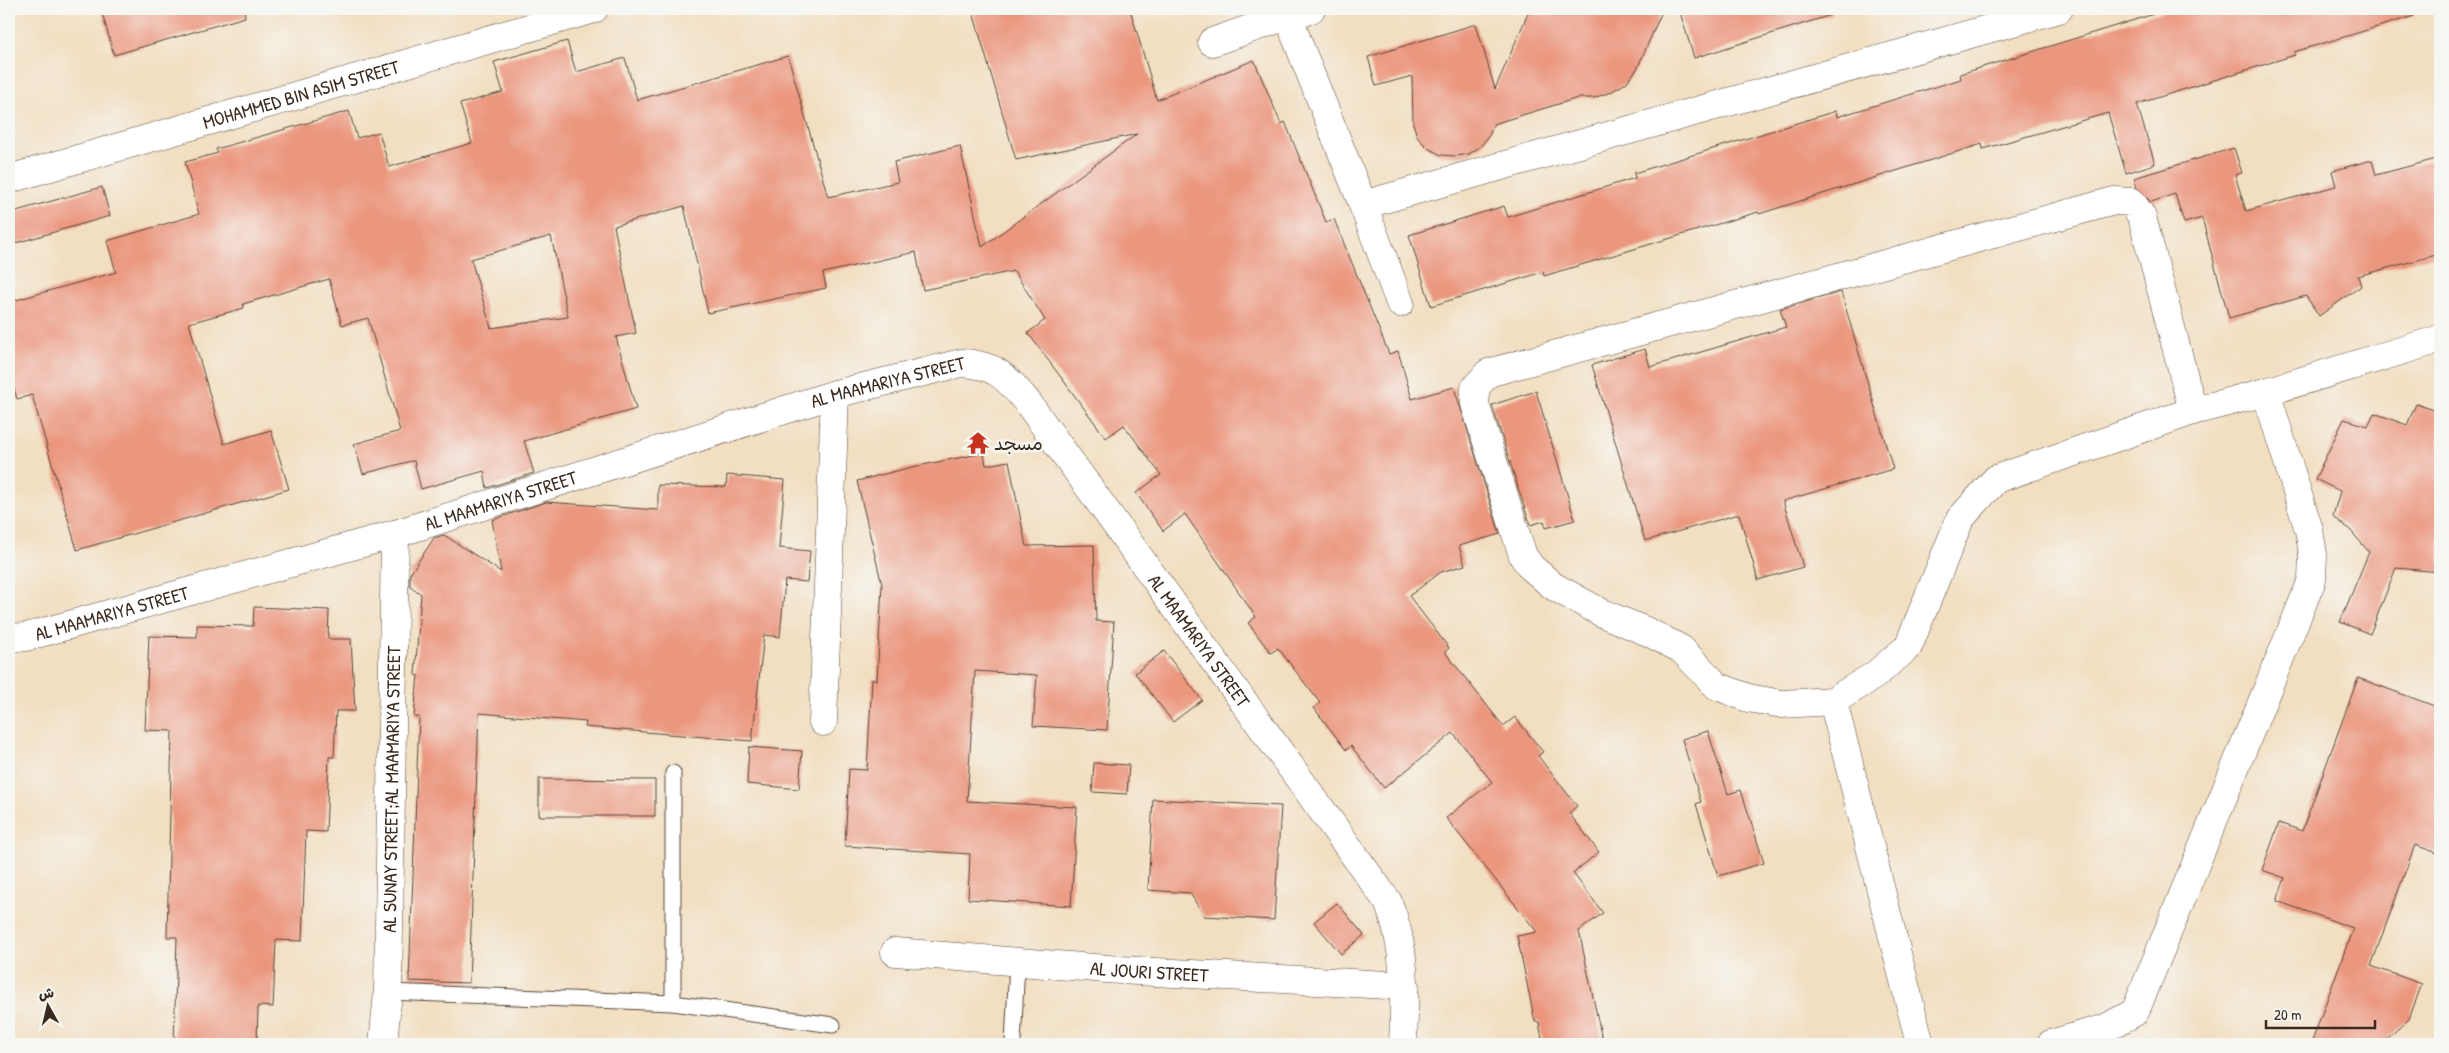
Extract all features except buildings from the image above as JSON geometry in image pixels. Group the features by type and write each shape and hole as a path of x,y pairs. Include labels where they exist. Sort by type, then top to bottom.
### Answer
{"street":[{"name":"MOHAMMED BIN ASIM STREET","path":"9,179 594,9"},
{"path":"1363,205 2059,9"},
{"path":"1212,42 1300,12 1304,60 1363,205 1400,303"},
{"path":"2193,411 2142,217 2132,202 2114,201 1488,373 1475,388 1475,404 1523,556 1531,567 1552,586 1602,613 1648,632 1681,649 1717,686 1748,698 1782,704 1832,701 1875,675 1908,647 1960,518 1996,479 2193,411 2266,392 2440,340"},
{"name":"AL MAAMARIYA STREET","path":"9,638 26,637 395,534 835,394 961,363 986,366 998,372 1012,384 1388,902 1397,924 1405,986 1403,1044"},
{"path":"2050,1044 2106,1028 2135,1012 2312,580 2314,554 2309,530 2266,392"},
{"path":"823,722 835,394"},
{"name":"AL SUNAY STREET;AL MAAMARIYA STREET","path":"383,1044 388,992 395,534"},
{"path":"1832,701 1920,1044"},
{"name":"AL JOURI STREET","path":"895,952 1016,962 1405,986"}],"lane":[{"path":"673,773 673,1003"},
{"path":"1013,1044 1016,962"},
{"path":"388,992 673,1003 833,1025"}],"place":[{"name":"مسجد","path":"978,443"}]}
